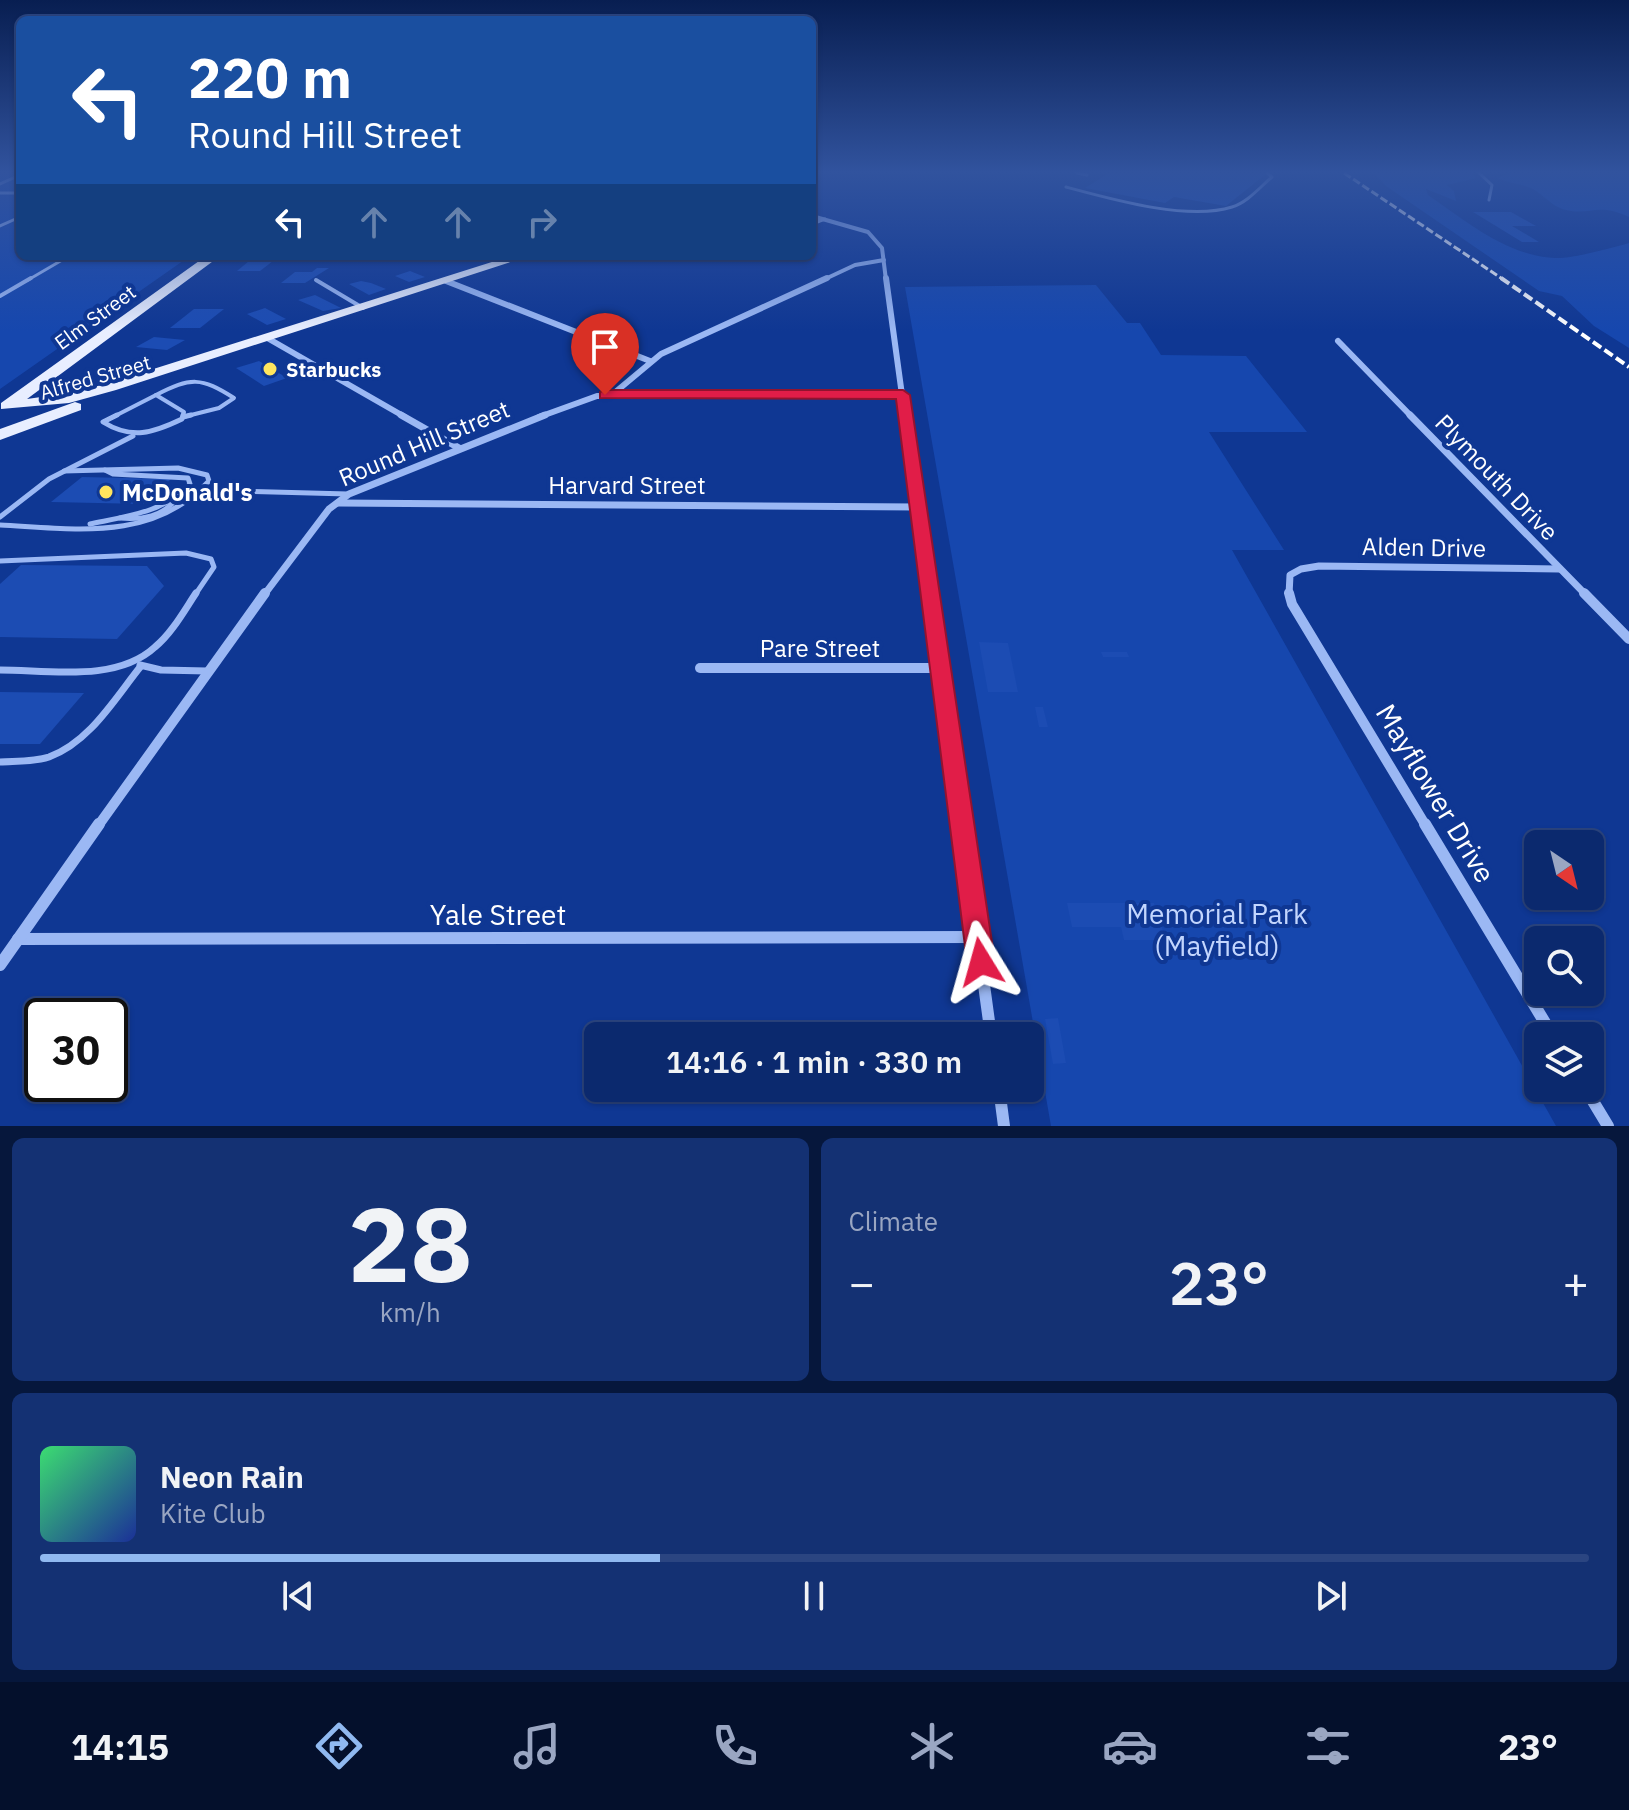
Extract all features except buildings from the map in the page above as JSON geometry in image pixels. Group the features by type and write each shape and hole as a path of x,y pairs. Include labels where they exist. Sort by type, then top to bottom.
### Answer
{"main road":[{"name":"Elm Street","path":"4,409 209,260"},
{"name":"Alfred Street","path":"4,409 89,393 269,339 511,260"},
{"name":"Alfred Street","path":"4,409 23,415 75,407 204,365 230,351"},
{"path":"0,435 75,407"}],"street":[{"path":"844,226 872,235 881,244 884,260 989,1022"},
{"path":"613,394 650,361 855,265 884,260"},
{"path":"446,281 650,361"},
{"path":"269,339 459,448"},
{"name":"Plymouth Drive","path":"1338,341 1629,639"},
{"name":"Round Hill Street","path":"0,965 207,671 316,525 349,494 583,400 613,394 903,395"},
{"name":"Harvard Street","path":"337,503 917,507"},
{"name":"Alden Drive","path":"1291,574 1305,567 1319,566 1559,569"},
{"name":"Mayflower Drive","path":"1291,574 1286,584 1292,604 1545,1022"},
{"name":"Pare Street","path":"700,668 940,668"},
{"name":"Yale Street","path":"18,939 977,937"},
{"path":"1001,1102 1004,1126"},
{"path":"1593,1102 1608,1126"}],"lane":[{"path":"0,296 62,260"},
{"path":"316,280 363,308"},
{"path":"0,517 33,489 64,471 136,435 157,430 183,417 207,412 234,398 209,382 181,379 103,422 121,435 136,435"},
{"path":"156,395 184,412 183,417"},
{"path":"78,526 117,518 132,520 161,513 171,508 190,484 188,478 113,474 103,469"},
{"path":"0,525 145,525 179,511 209,481 207,475 196,470 64,471"},
{"path":"203,490 349,494"},
{"path":"0,762 33,761 68,748 83,735 137,664 154,650 214,567 211,559 186,553 4,560"},
{"path":"0,670 107,669 137,664 161,670 207,671"}],"green space":[{"path":"0,226 16,226 16,260 184,260 0,389"},
{"path":"1444,226 1471,226 1520,251 1555,258 1592,253 1629,243 1629,348 1594,326 1562,296 1539,291"},
{"name":"Memorial Park (Mayfield)","path":"1096,285 1127,323 1140,323 1161,355 1246,356 1307,432 1209,432 1284,550 1232,550 1524,1069 1524,1102 1542,1102 1556,1126 1051,1126 1044,1086 1044,1022 1033,1022 905,287"}],"railway":[{"path":"1423,226 1504,280"},
{"path":"1501,278 1629,367"}],"place":[{"name":"Starbucks","path":"270,369"},
{"name":"McDonald's","path":"106,492"}],"route":[{"path":"605,395 903,395 981,962"}]}
